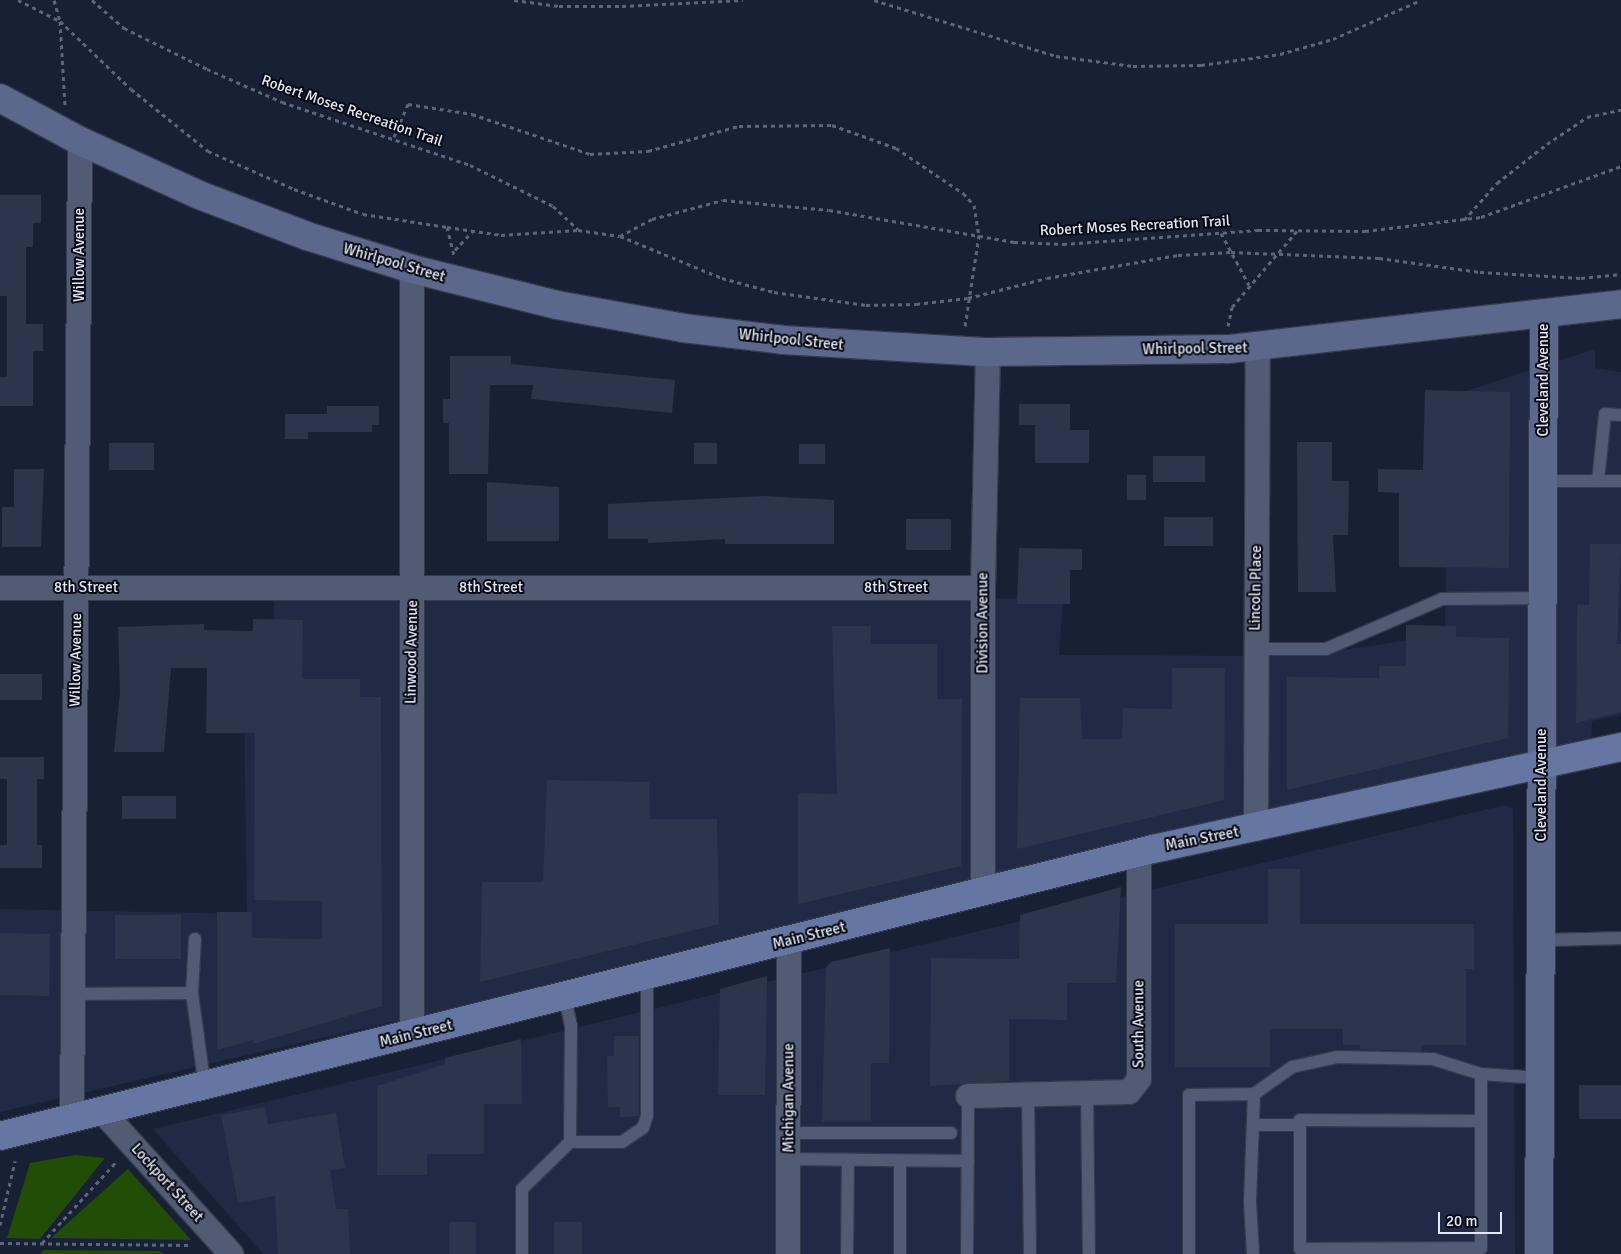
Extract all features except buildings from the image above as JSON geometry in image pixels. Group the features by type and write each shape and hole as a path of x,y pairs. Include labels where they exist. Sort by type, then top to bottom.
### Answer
{"main road":[{"name":"Main Street","path":"0,1136 205,1088 983,893 1139,852 1256,829 1621,747"}],"street":[{"name":"Whirlpool Street","path":"0,98 80,141 271,222 412,269 557,305 682,328 801,342 988,352 1258,347 1544,315 1621,304"},
{"name":"Willow Avenue","path":"72,1119 80,141"},
{"name":"Linwood Avenue","path":"412,269 412,1035"},
{"name":"Cleveland Avenue","path":"1539,1254 1544,315"},
{"name":"Lincoln Place","path":"1256,829 1255,650 1258,347"},
{"name":"Division Avenue","path":"983,893 982,588 988,352"},
{"name":"8th Street","path":"0,588 982,588"},
{"name":"South Avenue","path":"968,1096 1129,1092 1139,1078 1139,852"},
{"name":"Michigan Avenue","path":"788,1254 790,941"},
{"name":"Lockport Street","path":"102,1111 232,1254"}],"lane":[{"path":"1598,481 1605,414 1621,415"},
{"path":"1544,481 1621,481"},
{"path":"1255,650 1326,650 1442,599 1543,598"},
{"path":"1541,940 1621,938"},
{"path":"195,939 192,993 205,1088"},
{"path":"522,1254 522,1189 570,1142 622,1142 643,1128 647,1116 647,977"},
{"path":"73,994 192,993"},
{"path":"565,997 571,1026 570,1142"},
{"path":"1189,1254 1189,1095 1254,1094 1292,1067 1336,1057 1432,1059 1481,1074 1540,1078"},
{"path":"1481,1074 1481,1121 1480,1248 1300,1249 1300,1120 1481,1121"},
{"path":"1028,1094 1030,1254"},
{"path":"1087,1094 1089,1254"},
{"path":"1252,1254 1254,1094"},
{"path":"967,1254 968,1096"},
{"path":"1253,1125 1300,1125"},
{"path":"788,1133 951,1133"},
{"path":"788,1160 968,1161"},
{"path":"847,1254 848,1160"},
{"path":"900,1160 900,1254"}],"path":[{"name":"Robert Moses Recreation Trail","path":"18,0 60,20 131,88 208,151 363,214 502,235 578,230 620,236 722,278 774,292 866,305 968,298 1085,271 1178,255 1231,252 1280,252 1378,258 1480,272 1581,278 1621,274"},
{"path":"54,0 60,20 65,108"},
{"name":"Robert Moses Recreation Trail","path":"92,0 124,28 207,69 282,102 394,137 470,165 553,206 578,230"},
{"path":"514,0 613,6 743,0"},
{"path":"874,0 1056,56 1133,66 1201,65 1280,54 1333,39 1421,0"},
{"path":"394,137 408,104 472,114 590,154 648,151 739,126 832,125 896,148 963,193 974,205 979,235 968,298 964,336"},
{"path":"1464,220 1497,183 1547,144 1587,117 1621,110"},
{"name":"Robert Moses Recreation Trail","path":"620,236 660,216 723,200 829,210 1014,242 1063,244 1220,232 1365,231 1464,220 1540,198 1621,166"},
{"path":"447,227 455,250"},
{"path":"1228,332 1232,307 1297,230"},
{"path":"452,262 455,250 473,231"},
{"path":"1220,232 1249,285"},
{"path":"42,1243 122,1155"},
{"path":"0,1225 15,1160"},
{"path":"0,1242 196,1245"}],"shaded area":[{"path":"1595,349 1595,368 1621,372 1621,715 1592,721 1591,746 0,1112 0,909 247,914 244,702 273,701 274,596 1063,599 1059,655 1301,656 1445,635 1448,397"},
{"path":"1505,805 1513,809 1515,1254 263,1254 153,1129"}],"green space":[{"path":"75,1155 105,1158 40,1239 7,1238 30,1163"},
{"path":"128,1169 191,1240 51,1238"},
{"path":"44,1250 159,1251 164,1254 40,1254"}]}
